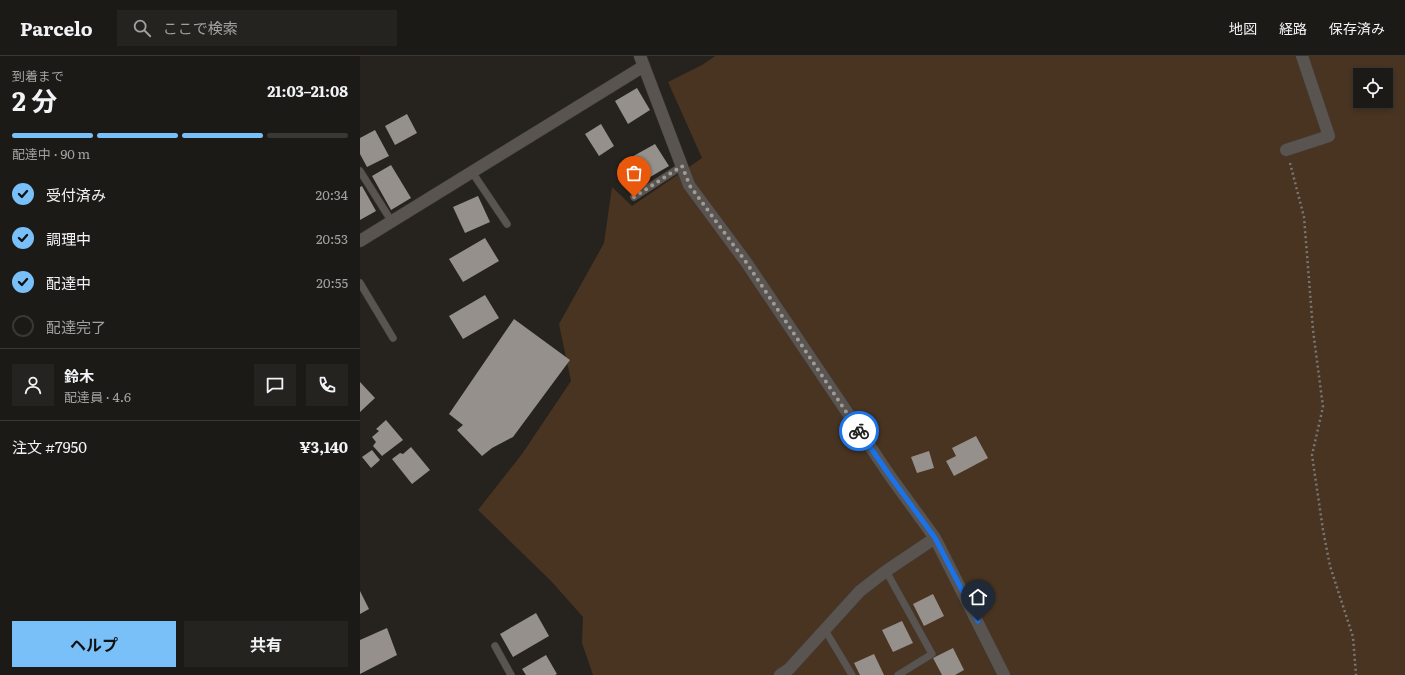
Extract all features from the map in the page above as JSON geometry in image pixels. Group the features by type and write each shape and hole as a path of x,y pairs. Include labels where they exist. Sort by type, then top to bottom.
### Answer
{"street":[{"path":"1286,150 1328,136 1302,56"},
{"path":"360,241 472,172 642,61 690,186 746,262 890,476 935,538 1004,675"},
{"path":"780,675 789,669 860,592 886,571 935,538"}],"lane":[{"path":"634,197 682,166"},
{"path":"360,171 392,222"},
{"path":"472,172 507,224"},
{"path":"360,283 393,338"},
{"path":"886,571 932,654 898,675"},
{"path":"825,630 852,675"},
{"path":"495,646 511,675"}],"path":[{"path":"1286,150 1304,217 1313,330 1323,407 1312,455 1330,566 1353,637 1356,675"}],"shaded area":[{"path":"715,56 1405,56 1405,675 593,675 582,643 583,617 551,581 478,510 522,454 571,381 559,324 604,243 612,187 632,206 702,158 668,82 702,65"}],"building":[{"path":"637,88 650,110 628,124 615,101"},
{"path":"407,114 417,133 395,145 385,126"},
{"path":"601,124 614,146 599,156 585,134"},
{"path":"375,130 389,156 367,167 360,154 360,138"},
{"path":"655,144 669,166 633,187 619,164"},
{"path":"391,165 411,198 391,210 372,176"},
{"path":"362,186 376,211 360,220 360,187"},
{"path":"478,196 490,222 465,233 453,207"},
{"path":"485,238 499,261 463,282 449,259"},
{"path":"485,295 499,318 463,339 449,316"},
{"path":"514,319 570,360 513,437 492,448 482,456 457,430 463,425 449,414"},
{"path":"360,382 375,398 360,412"},
{"path":"386,420 403,440 382,456 373,446 376,442 372,437 379,431 376,429"},
{"path":"976,436 988,458 954,476 946,461 956,456 952,448"},
{"path":"411,447 430,470 412,484 392,459 400,453 403,454"},
{"path":"372,450 380,460 371,468 362,457"},
{"path":"929,451 934,468 917,473 911,457"},
{"path":"360,591 369,609 360,614"},
{"path":"933,594 944,616 924,626 913,604"},
{"path":"536,613 549,636 513,657 500,634"},
{"path":"902,621 913,643 893,652 882,630"},
{"path":"387,628 397,655 360,674 360,640"},
{"path":"953,648 964,670 955,675 942,675 933,658"},
{"path":"874,654 884,675 860,675 854,663"},
{"path":"546,655 557,674 526,675 522,669"}],"way so far":[{"path":"634,197 682,166 690,186 746,262 859,431"}],"route":[{"path":"859,431 935,538 978,621"}]}
